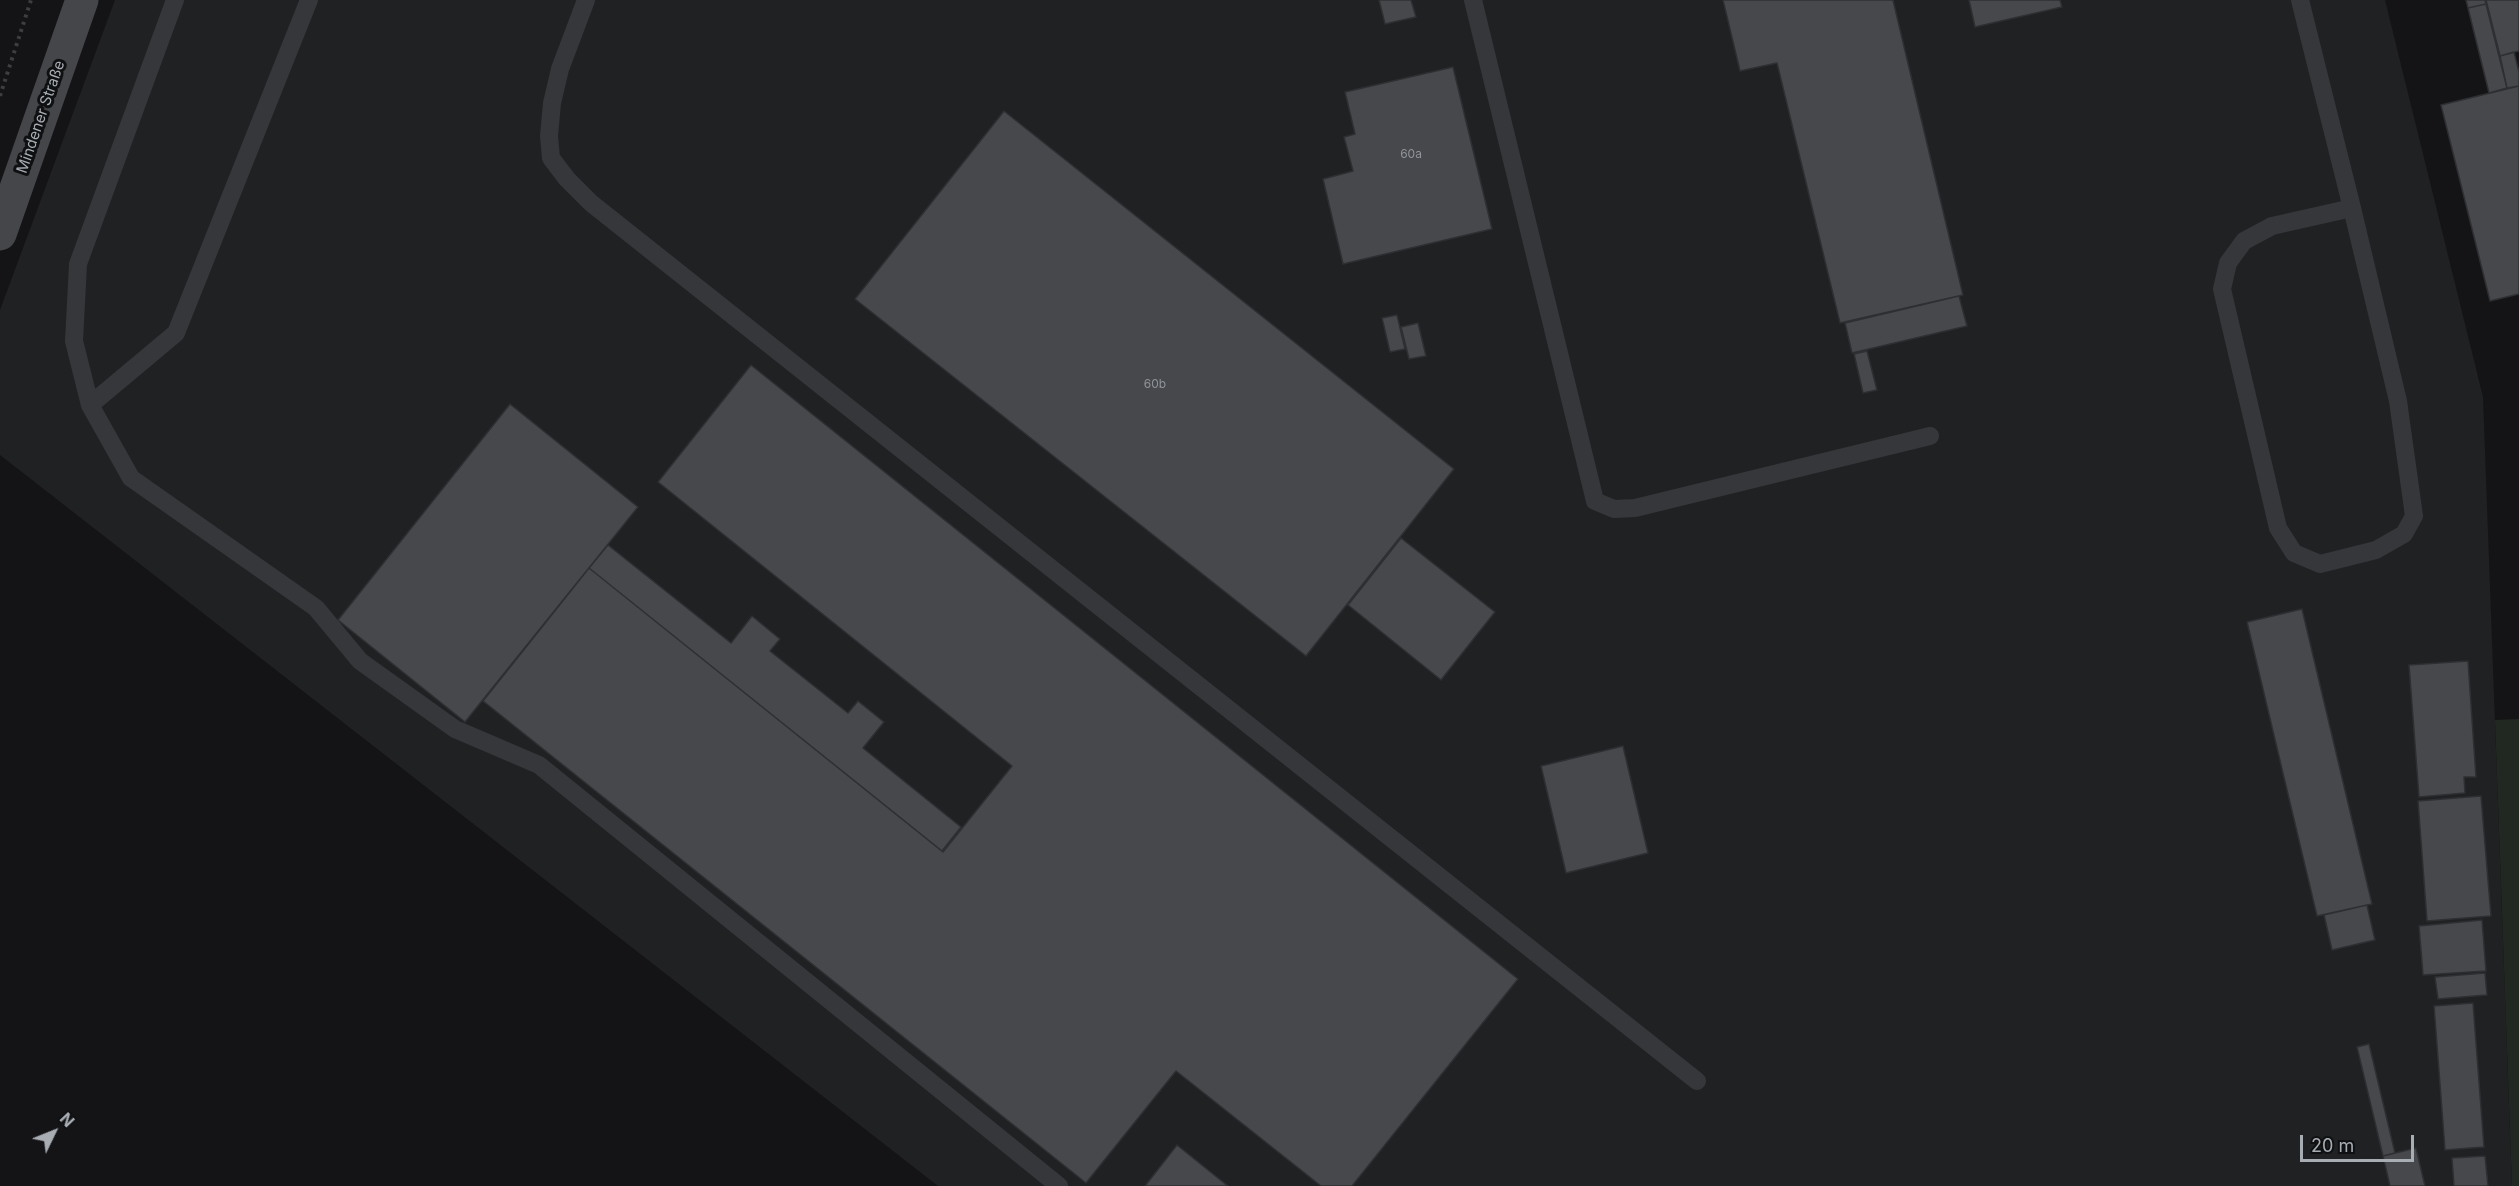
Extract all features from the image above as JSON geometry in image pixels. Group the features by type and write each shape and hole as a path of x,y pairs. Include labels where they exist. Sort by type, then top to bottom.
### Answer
{"main road":[{"name":"Mindener Straße","path":"0,234 82,0"}],"lane":[{"path":"175,0 78,264 74,341 90,405 131,478 316,608 360,661 455,729 540,765 1059,1186"},
{"path":"90,405 176,333 309,0"},
{"path":"586,0 560,69 552,102 549,136 551,158 567,179 600,210 1697,1080"},
{"path":"1473,0 1595,501 1614,509 1635,508 1930,436"},
{"path":"2300,0 2352,208 2398,400 2414,516 2404,534 2376,550 2319,564 2294,553 2278,528 2222,289 2228,263 2244,241 2272,226 2352,208"}],"path":[{"path":"0,96 31,0"}],"shaded area":[{"path":"115,0 2385,0 2483,397 2512,1186 938,1186 0,455 0,310"},
{"path":"2519,719 2519,1186 2512,1186 2495,720"}],"building":[{"path":"1379,0 1411,0 1416,17 1385,24"},
{"path":"1723,0 1893,0 1963,295 1840,323 1777,63 1740,71"},
{"path":"1969,0 2060,0 2062,7 1975,27"},
{"path":"2466,0 2485,0 2486,4 2468,8"},
{"path":"2486,0 2519,0 2519,51 2500,56"},
{"path":"2486,4 2507,88 2489,93 2468,8"},
{"path":"2514,52 2519,72 2519,86 2507,88 2500,56"},
{"path":"1453,67 1492,229 1343,264 1323,179 1353,171 1344,137 1355,134 1345,92"},
{"path":"2519,86 2519,294 2490,301 2441,105"},
{"path":"1004,111 1454,469 1306,656 855,299"},
{"path":"1959,296 1967,326 1852,353 1845,323"},
{"path":"1397,315 1405,349 1390,352 1382,318"},
{"path":"1418,323 1426,356 1409,359 1401,327"},
{"path":"1867,351 1877,390 1863,393 1854,354"},
{"path":"751,365 1518,979 1352,1186 1321,1186 1176,1071 1086,1183 483,701 589,568 943,852 1012,766 658,482"},
{"path":"510,404 638,507 465,722 338,620"},
{"path":"1401,538 1495,612 1441,680 1348,605"},
{"path":"608,545 731,643 752,616 780,639 770,651 848,713 858,701 884,722 863,748 961,827 942,851 589,568"},
{"path":"2302,609 2372,904 2317,916 2247,622"},
{"path":"2468,661 2476,777 2464,777 2465,793 2419,797 2409,665"},
{"path":"1623,746 1648,853 1566,873 1541,766"},
{"path":"2481,796 2491,916 2427,921 2418,801"},
{"path":"2367,905 2375,940 2332,950 2324,915"},
{"path":"2482,920 2486,971 2423,975 2419,926"},
{"path":"2485,973 2487,995 2438,999 2435,977"},
{"path":"2473,1003 2484,1147 2445,1150 2434,1006"},
{"path":"2369,1044 2395,1153 2383,1156 2357,1047"},
{"path":"1177,1145 1228,1186 1145,1186"},
{"path":"2416,1148 2425,1186 2390,1186 2383,1156"},
{"path":"2485,1156 2488,1186 2454,1186 2452,1158"}]}
